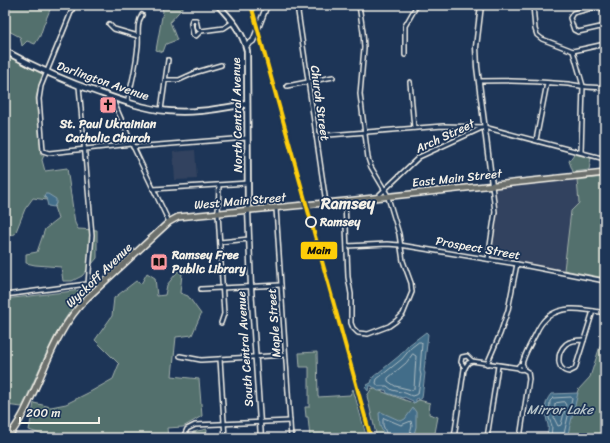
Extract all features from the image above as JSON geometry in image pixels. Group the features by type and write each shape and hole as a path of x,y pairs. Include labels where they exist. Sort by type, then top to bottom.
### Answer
{"main road":[{"name":"North Central Avenue","path":"218,5 240,32 246,46 248,210"},
{"name":"Darlington Avenue","path":"5,51 79,86 112,98 169,112 192,111 247,104"},
{"name":"East Main Street","path":"312,204 605,173"},
{"name":"West Main Street","path":"170,221 178,217 312,204"},
{"name":"Wyckoff Avenue","path":"7,438 25,412 48,358 63,329 84,301 170,221"}],"street":[{"path":"74,5 41,86 39,99 43,151 49,153 247,138"},
{"path":"246,46 253,41 268,5"},
{"name":"Church Street","path":"297,5 326,203"},
{"path":"345,201 348,276 351,294 350,312 353,328 358,333 362,334 373,332 389,326 403,314 412,292 412,287 406,272 399,234 388,196 369,162 360,94 364,41 359,5"},
{"path":"405,55 405,26 416,5"},
{"path":"481,5 476,48 495,212 488,259"},
{"path":"533,5 534,28 537,35 542,39 573,51 605,44"},
{"path":"605,14 600,6 573,13 570,18 575,32 605,26"},
{"path":"127,102 138,48 139,23 142,15"},
{"path":"200,31 196,20 192,20 191,23 194,35 196,36 200,31 224,28 233,22"},
{"path":"109,24 114,29 138,36"},
{"path":"573,51 583,86 582,152"},
{"path":"161,110 168,60"},
{"path":"166,80 179,80 197,72 221,65"},
{"path":"286,86 333,78"},
{"path":"479,81 513,80 583,86 596,89 605,87"},
{"path":"410,82 414,128"},
{"path":"536,140 547,83"},
{"path":"79,86 92,235 88,284"},
{"path":"112,98 153,189 170,221"},
{"path":"316,136 442,126 484,127"},
{"name":"Arch Street","path":"376,198 384,188 419,157 484,127 605,159"},
{"path":"153,189 248,183"},
{"path":"219,185 218,213 224,314 221,323"},
{"name":"Maple Street","path":"276,208 291,438"},
{"name":"South Central Avenue","path":"248,210 248,240 261,438"},
{"path":"220,242 248,240"},
{"name":"Prospect Street","path":"347,246 400,244 605,281"},
{"path":"487,364 500,334 508,310 517,264"},
{"path":"5,294 104,282"},
{"path":"201,289 281,285"},
{"path":"522,367 528,349 539,327 556,311 566,309 582,309 605,313"},
{"path":"584,340 570,342 565,345 559,360 561,369 568,372 575,369 584,340 593,311"},
{"path":"180,356 200,360 285,355"},
{"path":"465,368 461,362 462,357 467,356 472,361 498,366 522,367 528,372 529,379 520,438"},
{"path":"220,359 225,438"},
{"path":"454,438 465,368 468,363 472,361"},
{"path":"487,438 498,366"},
{"path":"183,438 187,430 195,425 290,421"}],"shaded area":[{"path":"195,150 197,179 175,180 173,152"},
{"path":"605,173 605,281 488,259 495,212 492,185"}],"green space":[{"path":"5,5 52,5 40,36 35,44 27,41 22,46 20,37 5,29"},
{"path":"161,5 185,5 170,22 177,40 166,44 163,52 156,50 163,11"},
{"path":"5,55 44,75 36,98 41,155 44,155 42,160 45,171 67,168 75,223 78,229 97,230 97,258 82,276 72,281 63,281 61,267 26,263 26,254 37,252 45,229 58,219 54,207 56,203 46,198 47,200 33,198 25,209 15,234 5,236"},
{"path":"574,154 591,158 589,170 573,172 569,161"},
{"path":"604,177 605,278 564,270 571,211 579,203 577,180"},
{"path":"178,271 182,274 180,293 188,296 201,314 192,335 176,337 172,376 199,379 202,416 183,427 167,428 168,438 49,438 29,430 34,403 51,407 66,404 113,379 119,364 95,340 112,316 114,298 136,281 141,284 147,273 155,278 157,296 165,295 167,285"},
{"path":"90,289 78,301 59,329 22,407 5,405 5,299"},
{"path":"602,340 605,340 605,438 565,438 578,390 590,377"},
{"path":"317,352 318,397 350,395 353,389 367,438 310,438 308,417 306,417 305,407 309,407 309,367 300,367 299,353"},
{"path":"372,388 413,403 419,400 430,403 429,414 438,417 434,438 377,438 367,396"},
{"path":"207,429 206,438 191,438 193,432"}],"water":[{"path":"45,194 48,194 56,199 54,207 48,206 44,196"},
{"path":"426,332 428,334 422,398 419,400 418,398 416,399 416,402 413,403 413,401 404,397 403,398 387,393 386,390 378,391 372,386 369,386 368,391 365,387 371,383 373,377"},
{"name":"Mirror Lake","path":"578,393 567,438 547,438 548,427 545,409 548,397 551,394"},
{"path":"413,408 416,412 416,427 413,438 386,438 380,426 379,413 381,412 401,421 405,419"}],"rail line":[{"name":"Main","path":"251,5 371,438"}],"place":[{"name":"St. Paul Ukrainian Catholic Church","path":"108,105"},
{"name":"Ramsey","path":"311,222"},
{"name":"Ramsey Free Public Library","path":"159,262"}],"district":[{"name":"Ramsey","path":"348,203"}]}
